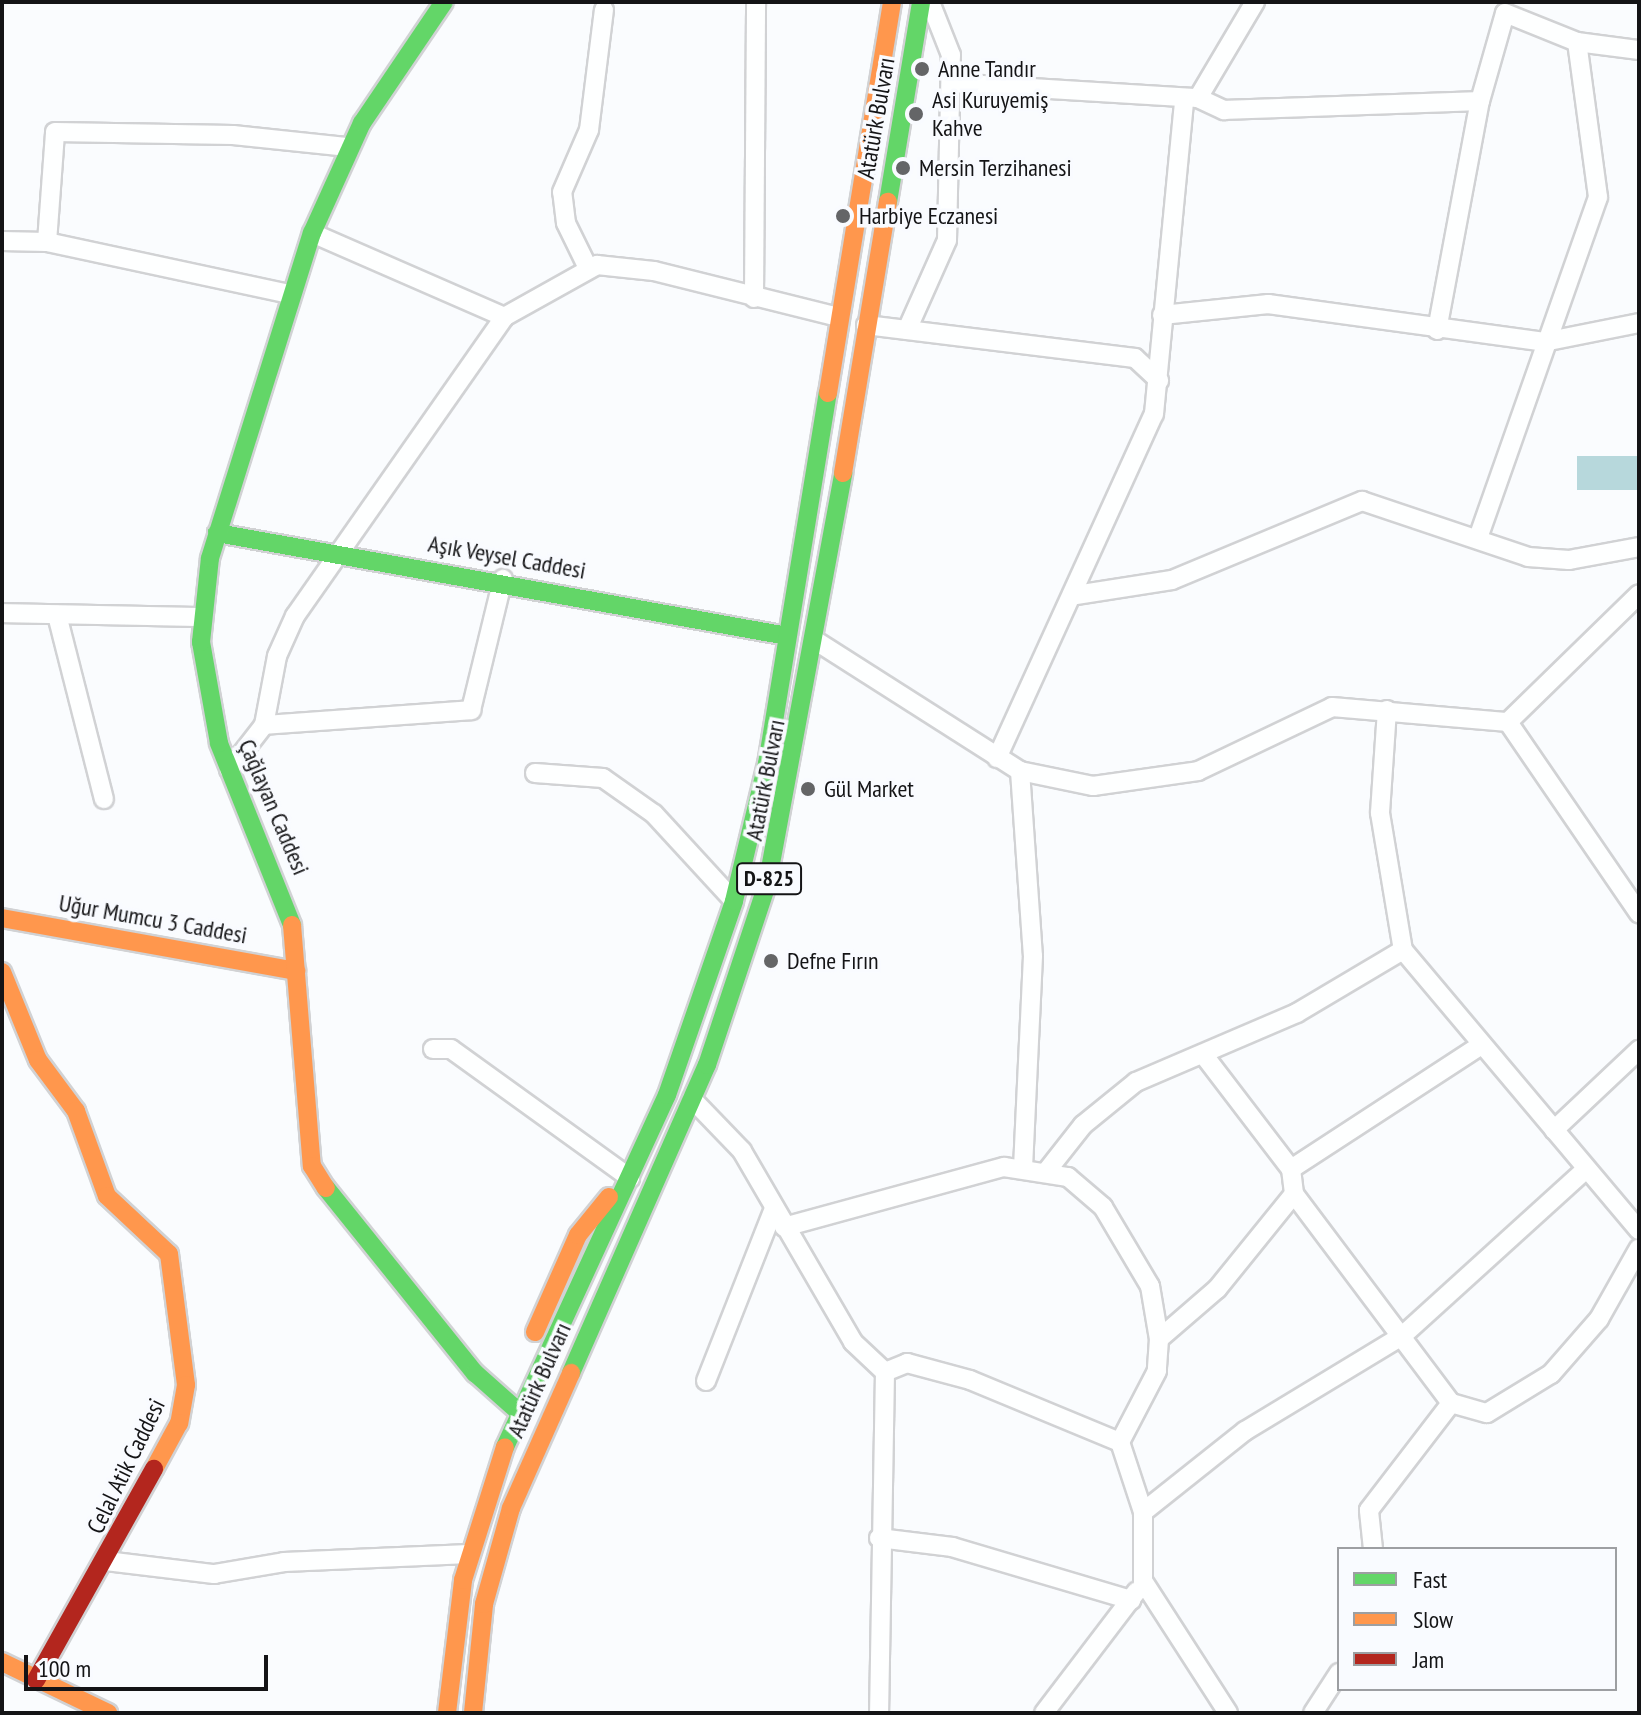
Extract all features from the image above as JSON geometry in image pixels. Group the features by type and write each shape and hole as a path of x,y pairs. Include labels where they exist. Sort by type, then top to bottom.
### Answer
{"main road":[{"name":"Çağlayan Caddesi","path":"444,2 348,147 312,233 290,294 217,533 201,617 212,708 229,770 291,907 304,1121 316,1176 475,1373 520,1413"},
{"name":"Atatürk Bulvarı","path":"447,1713 452,1638 469,1554 520,1413 630,1178 679,1064 741,875 787,636 892,2"},
{"name":"Atatürk Bulvarı","path":"473,1713 484,1604 511,1508 692,1099 768,881 816,641 921,2"},
{"path":"839,317 866,325"},
{"name":"Aşık Veysel Caddesi","path":"217,533 503,579 787,636"},
{"path":"741,875 768,881"},
{"name":"Uğur Mumcu 3 Caddesi","path":"2,918 296,971"},
{"name":"Celal Atik Caddesi","path":"2,972 38,1060 76,1111 101,1186 164,1245 174,1269 184,1410 106,1561 36,1680"},
{"path":"2,1662 108,1713"}],"street":[{"path":"754,298 756,2"},
{"path":"907,330 947,240 951,55 930,2"},
{"path":"997,758 1076,595 1154,414 1162,315 1191,100 1255,2"},
{"path":"588,268 566,223 562,192 589,130 604,10"},
{"path":"1437,330 1480,101 1505,13 1577,42 1639,50"},
{"path":"1478,538 1599,187 1577,42"},
{"path":"951,83 1191,100 1224,110 1480,101"},
{"path":"47,242 55,132 233,135 348,147"},
{"path":"312,233 504,317"},
{"path":"2,241 47,242 290,294"},
{"path":"229,770 264,725 277,656 337,553 504,317 588,268 654,271 839,317"},
{"path":"1162,315 1268,304 1437,330 1544,342 1639,323"},
{"path":"866,325 1135,358 1159,380"},
{"path":"1076,595 1172,580 1362,501 1528,557 1569,560 1639,547"},
{"path":"264,725 471,710 503,579"},
{"path":"1508,722 1639,594"},
{"path":"2,613 201,617"},
{"path":"57,615 104,799"},
{"path":"816,641 1020,771 1093,786 1198,771 1332,707 1508,722 1638,909"},
{"path":"1387,710 1380,813 1403,950 1480,1046 1639,1230"},
{"path":"1020,771 1033,956 1023,1167"},
{"path":"535,773 603,778 654,814 734,901"},
{"path":"1046,1172 1083,1125 1136,1082 1206,1058 1403,950"},
{"path":"1291,1169 1480,1046"},
{"path":"433,1049 451,1049 630,1178"},
{"path":"1554,1130 1639,1050"},
{"path":"1206,1058 1291,1169 1294,1194 1451,1403 1487,1413 1551,1374 1599,1319 1639,1248"},
{"path":"692,1099 742,1151 853,1342 885,1372 879,1538 879,1713"},
{"path":"784,1227 1023,1167 1068,1177 1103,1207 1150,1286 1159,1339 1157,1371 1120,1442 1143,1512 1143,1581 1044,1713"},
{"path":"1143,1512 1245,1431 1402,1336 1586,1169"},
{"path":"1159,1339 1217,1289 1294,1194"},
{"path":"706,1381 774,1208"},
{"path":"885,1372 907,1363 970,1380 1120,1442"},
{"path":"1373,1547 1369,1510 1451,1403"},
{"path":"879,1538 952,1547 1131,1600"},
{"path":"106,1561 214,1574 284,1562 469,1554"},
{"path":"1143,1581 1228,1713"},
{"path":"1313,1713 1337,1676"}],"water":[{"path":"1577,456 1639,456 1639,490 1577,490"}],"traffic: fast":[{"path":"292,925 219,743 201,642 210,558 312,233 362,123 444,2"},
{"path":"888,202 921,2"},
{"path":"505,1447 667,1095 734,901 767,764 828,393"},
{"path":"571,1373 707,1065 767,885 843,473"},
{"path":"217,533 787,636"},
{"path":"326,1188 475,1373 520,1413"}],"traffic: slow":[{"path":"828,393 892,2"},
{"path":"843,473 888,202"},
{"path":"2,918 296,971"},
{"path":"292,925 312,1166 326,1188"},
{"path":"2,972 38,1060 76,1111 107,1196 169,1254 186,1385 179,1423 154,1469"},
{"path":"535,1332 578,1235 609,1197"},
{"path":"473,1713 484,1604 511,1508 571,1373"},
{"path":"447,1713 463,1580 505,1447"},
{"path":"2,1662 108,1713"}],"traffic: jam":[{"path":"36,1680 154,1469"}],"place":[{"name":"Anne Tandır","path":"922,69"},
{"name":"Asi Kuruyemiş Kahve","path":"916,114"},
{"name":"Mersin Terzihanesi","path":"903,168"},
{"name":"Harbiye Eczanesi","path":"843,216"},
{"name":"Gül Market","path":"808,789"},
{"name":"Defne Fırın","path":"771,961"}]}
